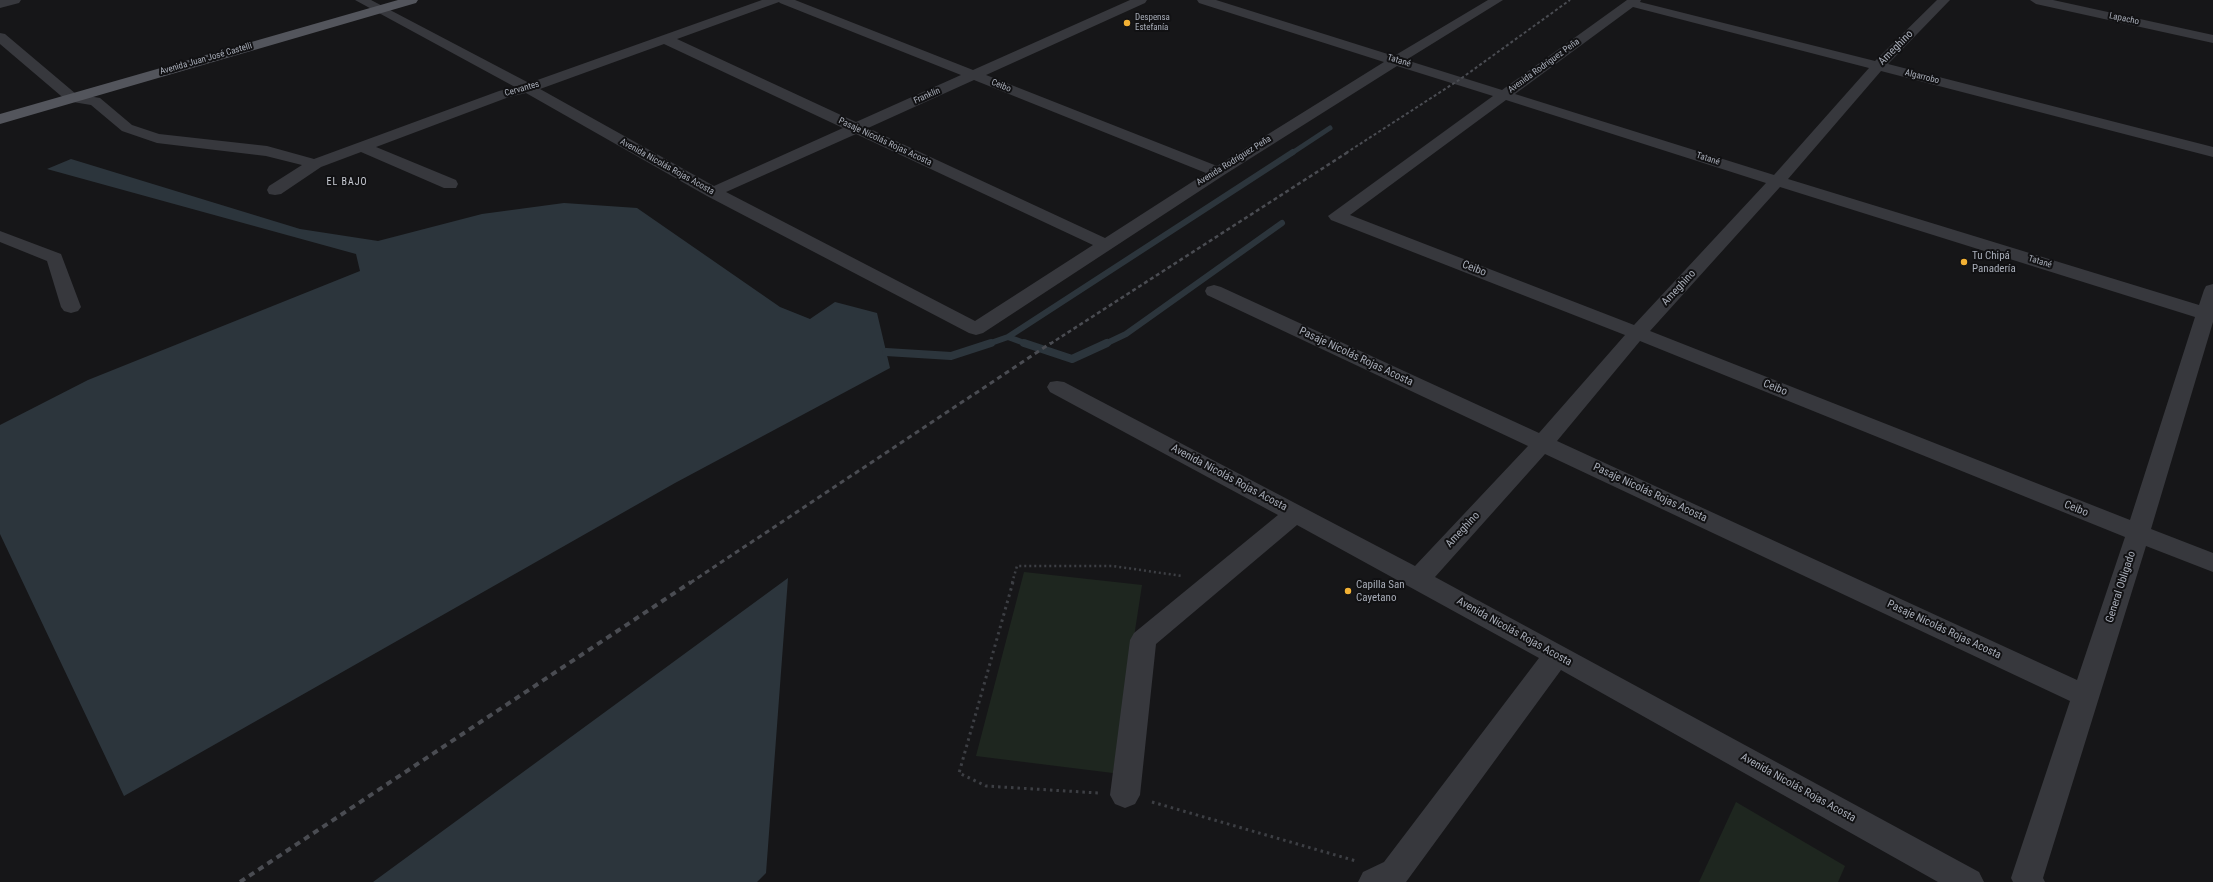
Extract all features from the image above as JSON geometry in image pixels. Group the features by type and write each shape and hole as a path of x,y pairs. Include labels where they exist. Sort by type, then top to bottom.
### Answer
{"main road":[{"name":"Avenida Juan José Castelli","path":"0,119 69,96 373,4 412,0"},
{"name":"Avenida Juan José Castelli","path":"0,113 69,96"}],"street":[{"path":"0,4 15,0"},
{"name":"Cervantes","path":"275,190 315,164 504,94 528,88 774,0"},
{"name":"Ceibo","path":"784,0 1218,172"},
{"name":"Franklin","path":"713,192 1141,0"},
{"name":"Tatané","path":"1203,0 1777,181 2209,315"},
{"name":"Avenida Rodríguez Peña","path":"976,329 1104,244 1218,172 1396,60 1497,0"},
{"name":"Ameghino","path":"1418,579 1543,443 1637,333 1777,181 1878,66 1944,0"},
{"name":"Lapacho","path":"2036,0 2213,39"},
{"name":"Avenida Rodríguez Peña","path":"1337,216 1633,1"},
{"name":"Algarrobo","path":"1633,1 2213,152"},
{"name":"Avenida Nicolás Rojas Acosta","path":"373,4 528,88 713,192 976,329"},
{"path":"0,37 69,96 95,101 126,128 157,138 267,151 315,164"},
{"name":"Pasaje Nicolás Rojas Acosta","path":"665,39 1104,244"},
{"path":"362,147 450,184"},
{"name":"Ceibo","path":"1337,216 1637,333 2213,563"},
{"path":"0,236 55,258 71,308"},
{"name":"General Obligado","path":"2029,882 2027,878 2209,315 2213,290"},
{"name":"Pasaje Nicolás Rojas Acosta","path":"1214,291 2086,696"},
{"name":"Avenida Nicolás Rojas Acosta","path":"1057,386 1418,579 1968,882"},
{"path":"1125,794 1144,640 1295,513"},
{"path":"1374,882 1395,872 1557,655"}],"shaded area":[{"path":"71,159 300,229 378,241 482,214 564,203 637,208 780,307 810,319 835,302 877,313 890,368 675,483 124,796 0,534 0,425 88,380 360,271 356,254 47,169"},
{"path":"1024,572 1142,585 1113,773 976,756"},
{"path":"788,578 766,873 757,882 373,882"},
{"path":"1736,802 1845,866 1838,882 1699,882"}],"waterway":[{"path":"1292,153 1330,128"},
{"path":"1008,337 1293,152"},
{"path":"1105,344 1126,334 1282,223"},
{"path":"989,344 1008,337"},
{"path":"1008,337 1027,344"},
{"path":"1027,344 1072,359 1107,343"},
{"path":"886,352 951,356 989,344"}],"railway":[{"path":"1346,153 1459,80 1570,0"},
{"path":"1050,344 1348,152"},
{"path":"690,583 1051,343"},
{"path":"240,882 691,582"}],"place":[{"name":"Despensa Estefanía","path":"1127,23"},
{"name":"Tu Chipá Panadería","path":"1964,262"},
{"name":"Capilla San Cayetano","path":"1348,591"}],"district":[{"name":"EL BAJO","path":"347,182"}]}
